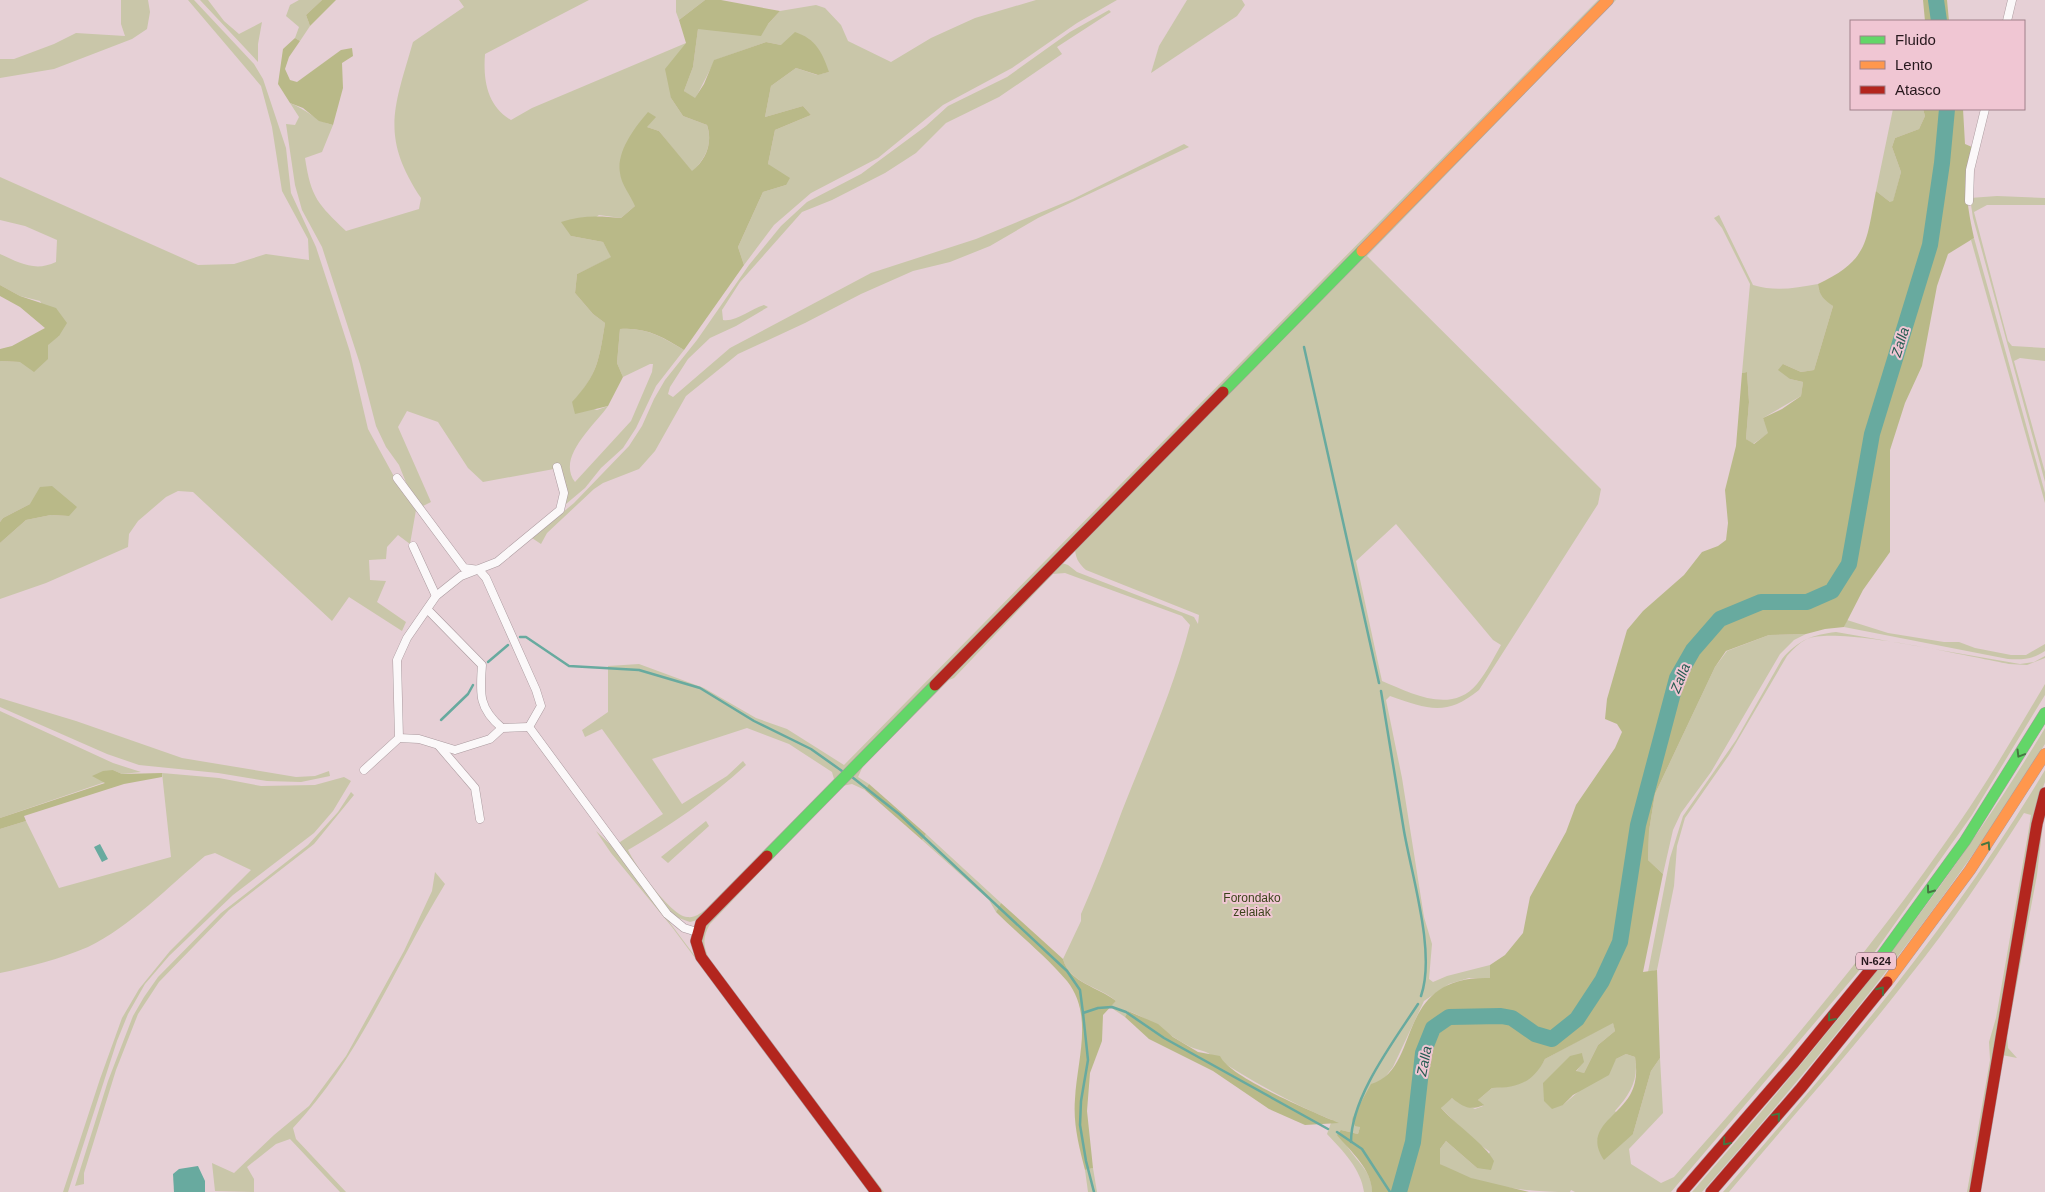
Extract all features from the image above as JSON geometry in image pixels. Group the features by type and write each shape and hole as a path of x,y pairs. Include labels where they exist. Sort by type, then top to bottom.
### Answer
{"main road":[{"path":"876,1192 712,974 701,957 696,941 701,923 1608,0"},
{"name":"N-624","path":"1682,1192 1846,1001 1919,905 1964,842 2045,713"},
{"name":"N-624","path":"1710,1192 1852,1028 1925,933 1981,854 2045,754"},
{"path":"1975,1192 2037,824 2045,793"}],"street":[{"path":"2007,20 2012,0"},
{"path":"1969,201 1970,170 1985,110"},
{"path":"399,738 397,660 408,638 436,596 461,576 497,562 560,510 564,493 556,467"},
{"path":"397,478 464,568 479,570 486,578 536,690 541,706 529,727"},
{"path":"414,546 436,596"},
{"path":"428,610 482,665 479,696 491,719 502,728"},
{"path":"529,727 667,914 684,928 697,932"},
{"path":"364,770 399,738 418,739 455,750 490,739 502,728 529,727"},
{"path":"439,746 475,788 480,819"}],"green space":[{"path":"121,0 148,0 150,12 147,29 132,39 54,69 0,78 0,59 14,59 54,44 76,33 125,36 121,24"},
{"path":"188,0 194,0 254,64 263,79 286,148 291,193 316,247 332,296 350,352 368,429 397,482 416,510 410,544 398,535 387,547 386,559 369,560 370,580 386,581 377,602 406,622 402,631 349,597 332,621 193,492 178,491 166,497 138,521 129,534 128,547 46,583 0,599 0,543 26,520 51,515 69,516 30,504 3,518 0,522 0,361 20,362 59,336 40,301 20,296 0,285 0,254 28,265 48,265 56,262 57,240 25,226 0,220 0,177 198,265 234,264 266,254 309,260 308,239 282,191 272,127 261,86"},
{"path":"200,0 208,0 224,21 239,34 262,22 258,44 258,62"},
{"path":"299,0 322,0 306,15 310,26 300,41 295,38 299,27 286,16 290,5"},
{"path":"459,0 589,0 485,54 485,73 488,91 497,107 511,120 532,108 686,43 671,98 683,116 707,125 709,132 707,150 692,172 659,131 647,127 648,113 635,206 621,218 599,215 571,236 603,242 612,257 577,274 575,293 593,314 605,323 596,366 581,393 572,403 597,410 608,406 574,452 570,462 570,472 575,482 631,421 652,372 653,364 650,364 623,377 617,363 620,329 646,331 684,350 656,386 636,428 623,448 601,468 585,488 566,504 562,502 564,496 554,469 483,482 468,468 438,422 407,411 398,427 431,502 421,507 409,490 399,465 386,447 376,426 360,364 322,247 302,210 295,185 286,124 295,125 299,117 290,103 321,121 333,125 322,152 305,158 313,192 322,207 346,231 419,209 421,198 408,176 395,139 396,104 413,42 464,7"},
{"path":"676,0 705,0 679,20 676,12"},
{"path":"1036,0 1117,0 1077,23 1012,68 943,105 878,158 811,193 774,225 744,265 738,247 763,192 786,185 768,164 775,130 811,115 803,106 765,117 771,86 796,68 817,75 829,72 781,45 766,42 715,60 695,99 684,91 693,67 698,29 768,24 780,11 816,5 825,8 841,25 848,41 891,62 931,38 975,18"},
{"path":"1187,0 1242,0 1245,5 1237,16 1151,73 1159,46"},
{"path":"1598,0 1602,0 697,920 690,922 673,916 620,846 620,842 663,814 602,729 585,737 582,730 608,712 608,666 639,664 704,688 756,718 787,729 844,765","holes":["747,728 789,744 832,772 834,779 705,910 692,917 680,914 654,889 628,850 689,811 746,765 743,761 727,776 682,804 652,759"]},
{"name":"Forondako zelaiak","path":"1612,0 1616,0 1367,256 1601,489 1598,504 1479,690 1467,699 1446,707 1426,707 1390,696 1386,700 1402,778 1424,917 1432,944 1429,979 1433,982 1447,976 1490,965 1490,979 1469,978 1449,984 1424,1001 1393,1067 1352,1119 1360,1127 1358,1134 1341,1130 1348,1147 1370,1179 1372,1192 1364,1192 1355,1168 1327,1134 1332,1120 1270,1090 1209,1053 1190,1047 1136,1014 1128,1011 1125,1017 1110,1007 1116,1001 1078,979 1066,967 1063,959 1081,921 1081,914 1159,719 1190,625 1182,616 1065,573 1053,574 954,678 949,680 863,766 858,777 869,784 865,790 852,784 842,786 710,924 706,934 705,946 710,961 884,1192 880,1192 705,957 701,941 708,920 1062,563 1077,572 1194,617 1198,624 1199,615 1086,570 1078,560 1075,547","holes":["1396,524 1493,640 1501,645 1484,675 1467,693 1455,698 1431,699 1382,681 1356,561"]},
{"path":"1109,10 1111,12 1057,47 1062,54 999,97 946,123 916,153 885,173 832,200 802,212 740,282 722,310 723,320 733,319 764,305 768,307 736,326 710,338 688,359 670,387 668,394 673,397 730,348 871,273 976,239 1073,199 1184,144 1189,147 1038,218 990,246 950,262 913,271 861,294 805,323 738,354 686,396 655,451 639,469 603,483 594,489 547,533 541,544 532,538 574,503 629,446 642,426 665,380 697,340 749,265 781,226 807,202 861,174 926,126 948,106 1007,77 1070,32"},
{"path":"1893,110 1923,110 1925,116 1919,129 1895,138 1892,147 1901,172 1893,202 1890,202 1876,191"},
{"path":"1997,196 2045,198 2045,205 1987,205 1974,212 2008,341 2012,346 2045,348 2045,361 2020,358 2014,361 2045,472 2045,482 1973,218 1970,198"},
{"path":"1719,215 1753,285 1778,289 1818,284 1819,290 1833,306 1814,370 1801,372 1783,364 1790,379 1803,382 1801,396 1763,418 1769,433 1753,444 1746,439 1749,402 1747,372 1742,373 1750,284 1722,228 1714,218"},
{"path":"1974,238 2045,493 2045,503 1971,240"},
{"path":"1847,620 1888,633 1944,642 1959,642 1975,648 2011,655 2026,655 2045,644 2045,651 2028,658 2008,659 1844,627"},
{"path":"1836,632 1905,644 1846,636 1823,636 1807,639"},
{"path":"1806,634 1794,640 1780,654 1711,772 1681,813 1673,830 1663,874 1648,860 1649,831 1655,794 1715,667 1727,651 1769,635"},
{"path":"1798,644 1787,656 1729,755 1685,818 1677,846 1674,886 1657,970 1648,972 1670,858 1683,816 1736,740 1782,659"},
{"path":"1905,644 2020,664 2034,662 2045,656 2045,658 2027,665 2009,664"},
{"path":"2045,684 2045,695 1972,815 1874,953 1671,1192 1575,1192 1571,1190 1570,1192 1553,1192 1503,1187 1470,1178 1440,1164 1440,1149 1446,1141 1477,1168 1490,1152 1471,1138 1441,1108 1445,1102 1452,1098 1475,1109 1483,1106 1478,1100 1492,1088 1507,1086 1522,1080 1535,1071 1545,1059 1613,1022 1615,1031 1598,1045 1584,1073 1576,1072 1583,1062 1582,1053 1563,1105 1616,1059 1626,1054 1635,1057 1636,1073 1632,1086 1625,1099 1615,1111 1633,1134 1651,1071 1660,1058 1663,1113 1629,1149 1631,1164 1661,1183 1674,1177 1786,1048 1892,915 1970,806"},
{"path":"0,698 76,721 182,758 296,777 315,776 329,771 330,776 301,782 267,781 218,773 139,765 107,754 0,707"},
{"path":"0,711 113,763 141,772 122,774 113,770 105,782 0,818"},
{"path":"2045,728 2045,744 1968,862 1926,919 1839,1030 1748,1139 1702,1192 1692,1192 1787,1081 1879,968 1965,851"},
{"path":"2045,770 2045,782 2037,804 1970,1192 1967,1192 1990,1060 1989,1042 1996,1018 2031,815 2024,813 1954,917 1887,1005 1729,1192 1723,1192 1852,1040 1934,935 2010,827"},
{"path":"162,773 219,778 261,786 315,785 344,777 351,781 333,811 314,833 233,895 169,956 145,984 128,1014 117,1041 68,1192 63,1192 122,1018 139,989 170,951 251,870 215,853 205,856 149,905 104,939 67,955 0,973 0,829 26,821 59,888 171,857"},
{"path":"351,792 354,795 314,844 229,910 159,982 138,1014 116,1070 84,1173 84,1184 75,1186 108,1081 133,1016 158,977 221,913 308,845 338,812"},
{"path":"2045,805 2037,875 2007,1035 2008,1048 2017,1058 2002,1055"},
{"path":"706,821 709,826 668,863 661,857"},
{"path":"596,831 613,847 872,1192 869,1192 672,927 611,853"},
{"path":"926,834 1001,903 996,912 989,900 922,840"},
{"path":"435,872 445,884 357,1041 317,1100 293,1128 296,1139 346,1192 340,1192 290,1139 276,1144 247,1167 254,1179 254,1192 215,1191 212,1163 234,1173 274,1135 309,1106 346,1056 404,951 432,891"},
{"path":"1093,1168 1097,1192 1088,1192 1085,1170"}],"shaded area":[{"path":"322,0 336,0 310,26 306,15"},
{"path":"705,0 721,0 780,11 768,24 761,36 698,29 693,67 684,91 695,98 704,84 714,60 766,42 781,45 795,32 813,42 824,58 829,72 818,75 796,68 771,86 765,117 803,106 811,115 775,130 768,164 790,178 786,185 763,192 738,247 744,265 684,350 646,331 620,329 617,363 623,377 608,406 575,414 572,402 587,383 596,366 605,323 593,314 575,293 577,274 611,257 603,242 571,236 561,222 591,217 621,218 635,206 622,181 620,173 621,157 628,140 648,112 656,117 647,127 659,131 692,171 701,162 709,145 707,125 683,116 671,98 665,69 686,43 679,20"},
{"path":"1923,0 1947,0 1949,20 1925,20"},
{"path":"295,38 300,41 289,57 285,69 290,80 297,82 341,50 352,48 353,56 342,63 343,88 333,125 319,121 303,108 290,103 278,84 283,49"},
{"path":"1923,110 1963,110 1965,144 1972,147 1967,193 1974,238 1948,254 1937,286 1922,366 1905,403 1890,450 1890,552 1863,590 1844,627 1806,634 1769,635 1726,651 1715,667 1655,794 1649,831 1648,860 1663,874 1643,972 1657,970 1660,1058 1651,1071 1633,1134 1604,1160 1597,1140 1604,1124 1630,1095 1636,1076 1635,1057 1626,1054 1616,1059 1609,1075 1573,1095 1563,1105 1552,1109 1544,1101 1543,1083 1570,1056 1582,1053 1584,1062 1576,1071 1584,1073 1598,1045 1615,1031 1613,1023 1545,1059 1530,1079 1509,1087 1492,1088 1478,1100 1484,1105 1471,1108 1460,1104 1452,1098 1441,1108 1484,1148 1494,1161 1491,1170 1477,1168 1446,1141 1440,1149 1440,1164 1471,1178 1529,1192 1372,1192 1365,1168 1337,1135 1341,1130 1358,1134 1360,1127 1355,1126 1352,1119 1371,1084 1387,1075 1398,1061 1413,1024 1423,1006 1437,991 1459,981 1490,978 1490,965 1505,955 1523,933 1530,897 1566,832 1576,805 1615,748 1622,732 1617,724 1605,719 1607,699 1627,630 1643,611 1684,575 1702,552 1718,546 1726,540 1728,523 1725,490 1736,446 1742,373 1747,372 1749,402 1746,439 1754,444 1768,433 1763,418 1782,409 1801,396 1803,382 1790,379 1778,370 1783,364 1801,372 1814,370 1833,306 1822,297 1818,284 1847,267 1862,248 1867,237 1876,191 1890,202 1893,201 1901,172 1892,147 1895,138 1919,129 1925,116"},
{"path":"0,285 20,296 56,308 67,323 59,336 48,345 48,359 34,372 20,362 0,361 0,349 12,346 45,328 20,307 0,296"},
{"path":"52,486 77,507 69,516 51,515 26,520 0,543 0,522 3,518 30,504 40,487"},
{"path":"113,770 122,774 162,773 162,777 124,784 24,816 26,821 0,829 0,818 105,783 92,776 103,771"},
{"path":"869,784 926,834 922,840 865,790"},
{"path":"100,844 108,859 102,862 94,847"},
{"path":"1001,903 1063,959 1071,974 1116,1001 1103,1015 1102,1041 1090,1073 1087,1111 1093,1168 1085,1170 1076,1126 1075,1099 1082,1038 1080,1008 1075,994 1067,981 996,912"},
{"path":"1128,1011 1158,1024 1173,1037 1198,1052 1220,1056 1227,1065 1255,1084 1339,1123 1305,1125 1269,1109 1213,1071 1149,1039 1125,1017"},
{"path":"198,1166 205,1181 205,1192 174,1192 173,1174 179,1169"}],"waterway":[{"name":"Zalla","path":"1936,0 1939,20"},
{"name":"Zalla","path":"1399,1192 1413,1142 1423,1053 1433,1028 1449,1017 1501,1016 1512,1018 1535,1034 1552,1039 1577,1019 1602,981 1620,942 1638,825 1677,678 1693,650 1720,619 1761,602 1807,602 1832,591 1849,564 1872,434 1930,245 1942,163 1947,110"},
{"path":"1304,347 1379,683"},
{"path":"520,637 526,637 569,666 639,670 700,688 754,721 811,749 842,771"},
{"path":"488,662 508,645"},
{"path":"441,720 468,694 473,685"},
{"path":"1381,691 1424,937 1426,959 1425,978 1421,996"},
{"path":"852,777 899,814 1067,971 1080,990 1083,1013 1098,1008 1112,1007 1126,1012 1164,1038 1328,1129"},
{"path":"1351,1142 1353,1125 1366,1088 1386,1052 1418,1004"},
{"path":"1083,1013 1088,1060 1081,1101 1080,1125 1094,1192"},
{"path":"1337,1132 1362,1149 1390,1192"}],"traffic: fast":[{"path":"1223,392 1362,251"},
{"path":"767,856 935,685"},
{"path":"1880,958 1965,841 2045,713"}],"traffic: slow":[{"path":"1362,251 1608,0"},
{"path":"1887,982 1970,870 2045,754"}],"traffic: jam":[{"path":"935,685 1223,392"},
{"path":"1975,1192 2037,824 2045,793"},
{"path":"767,856 701,923 696,941 701,957 876,1192"},
{"path":"1682,1192 1793,1064 1880,958"},
{"path":"1711,1192 1801,1088 1887,982"}]}
